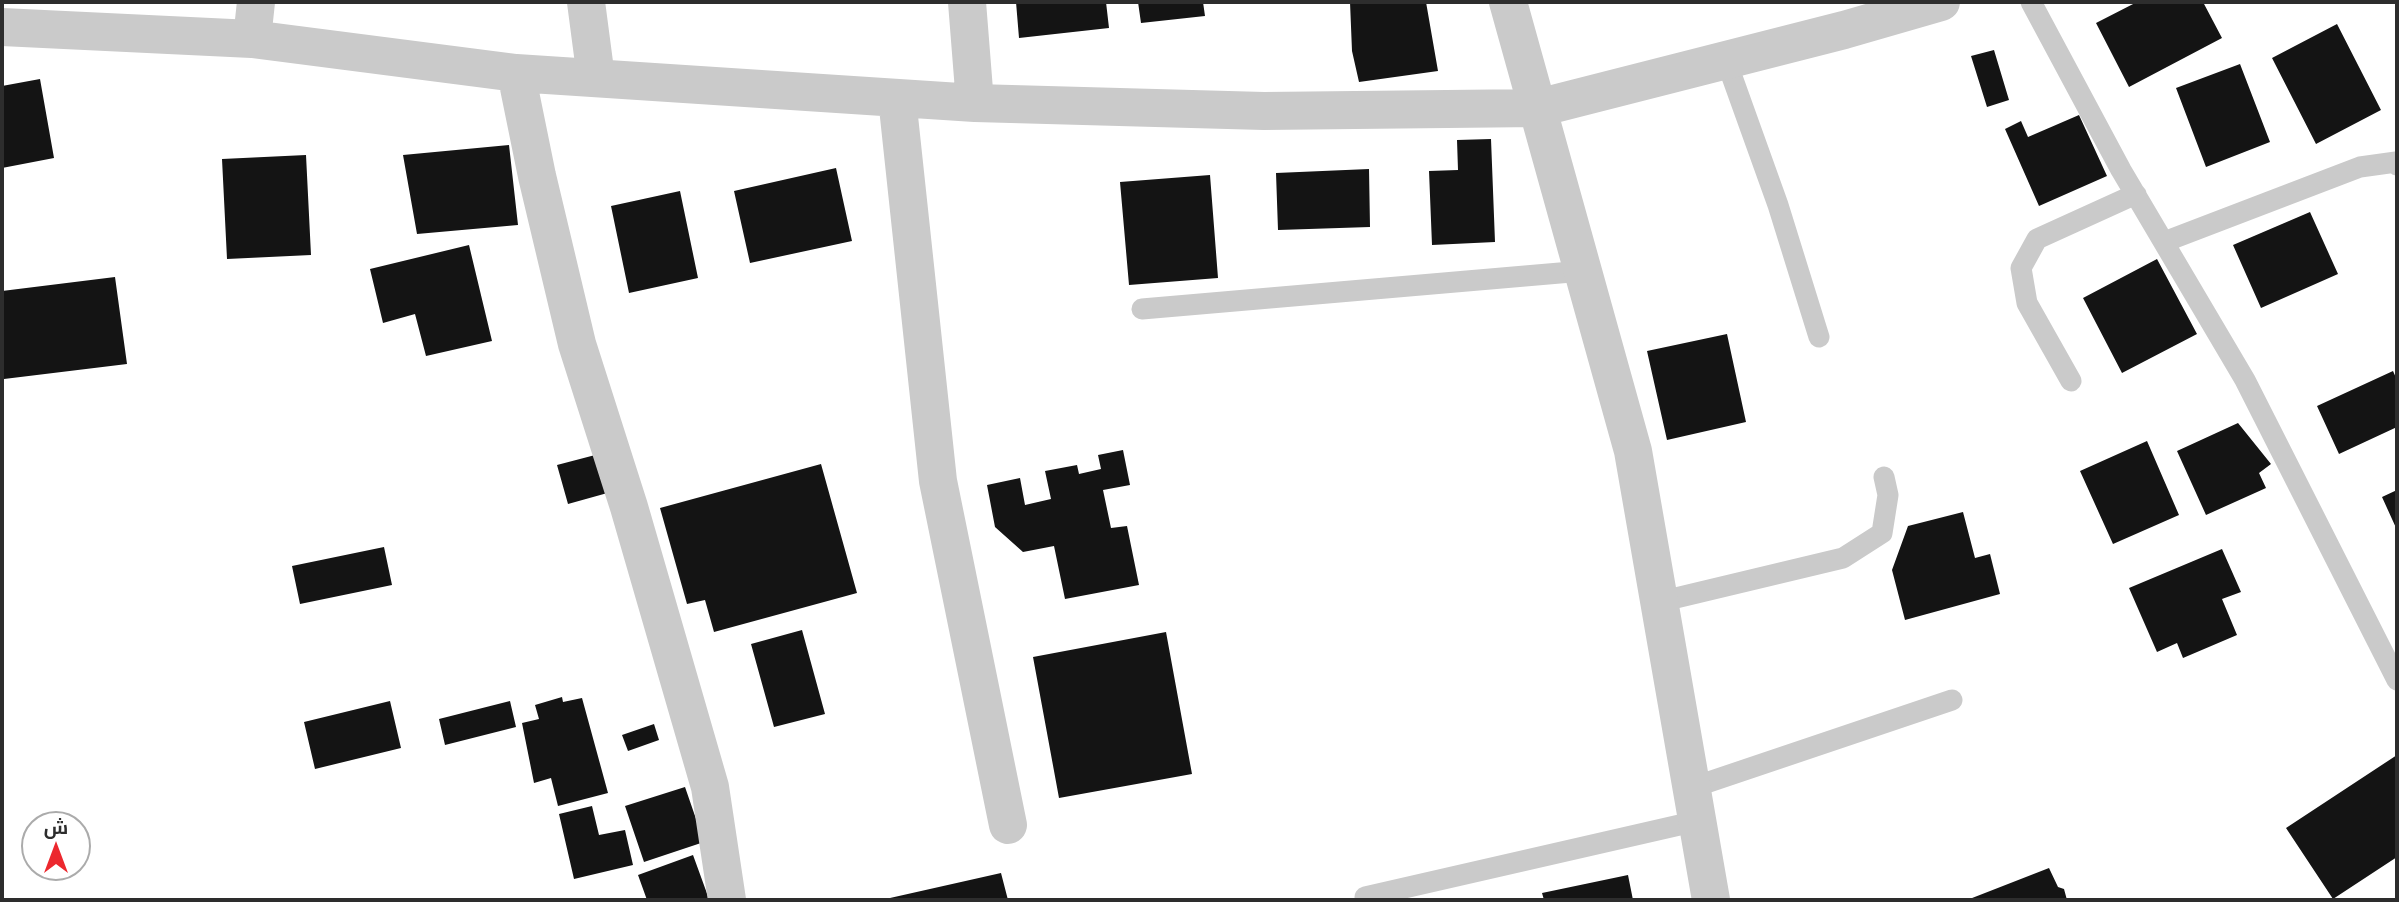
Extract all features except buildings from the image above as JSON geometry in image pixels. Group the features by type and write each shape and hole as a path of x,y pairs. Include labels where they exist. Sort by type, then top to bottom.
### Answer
{"street":[{"path":"252,40 256,2"},
{"path":"586,2 596,78"},
{"path":"967,2 975,103"},
{"path":"1508,2 1633,451 1711,900"},
{"path":"2,27 252,40 516,72 975,103 1264,111 1538,108 1843,30 1939,2"},
{"path":"516,72 537,176 577,344 629,507 710,787 727,900"},
{"path":"897,98 938,481 1008,825"}],"lane":[{"path":"2031,2 2136,194 2245,380 2397,680"},
{"path":"1726,60 1778,205 1819,337"},
{"path":"2164,243 2360,167 2396,162 2397,165"},
{"path":"2071,381 2027,303 2021,268 2037,239 2136,194"},
{"path":"1142,309 1583,271"},
{"path":"1659,601 1843,558 1882,533 1888,495 1884,477"},
{"path":"1365,897 1694,805 1952,700"}]}
